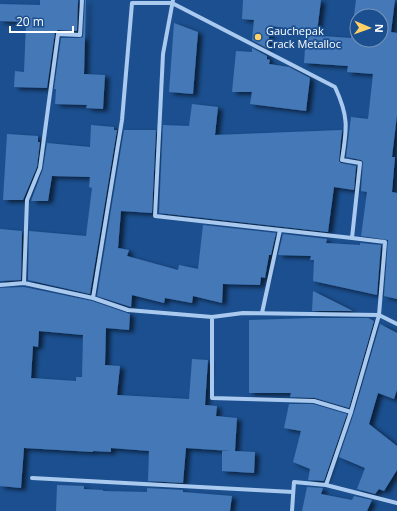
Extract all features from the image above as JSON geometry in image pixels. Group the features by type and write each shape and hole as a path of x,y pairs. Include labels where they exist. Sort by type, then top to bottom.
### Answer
{"street":[{"path":"24,283 27,200 40,168 58,34 80,35 82,0"},
{"path":"93,298 122,120 132,3 172,1 335,87 344,107 346,131 342,160 360,164 352,238"},
{"path":"172,1 163,54 155,216 385,242 379,315 351,412 326,485"},
{"path":"262,313 280,230"},
{"path":"0,285 24,283 93,298 128,310 212,317 243,313 379,315 397,324"},
{"path":"212,317 212,398 314,401 351,412"},
{"path":"32,478 293,492"},
{"path":"292,511 294,482 326,485 397,503"}],"building":[{"path":"40,0 78,0 77,31 58,30 55,32 47,88 14,87 15,71 24,72 26,22 0,21 0,4 40,5"},
{"path":"85,0 84,74 105,75 103,109 86,108 87,105 55,104 56,89 54,89 61,38 83,37"},
{"path":"243,0 321,0 317,32 270,26 268,49 252,40 254,20 242,19"},
{"path":"356,0 395,0 391,32 397,33 397,115 392,157 395,157 392,192 397,193 397,299 384,296 388,240 361,236 367,192 361,191 363,162 361,160 346,157 351,117 368,119 373,74 347,72 348,66 304,63 306,35 349,38 349,48 389,48 389,8 355,8"},
{"path":"174,23 198,32 193,94 169,92"},
{"path":"252,48 267,56 267,59 270,60 269,64 289,67 310,78 306,111 250,104 252,92 232,92 236,51 252,52"},
{"path":"192,104 218,107 215,135 342,130 339,161 341,163 356,166 354,190 334,187 328,232 159,213 163,125 189,126"},
{"path":"91,125 114,127 114,130 117,130 90,294 28,280 29,231 86,236 92,188 89,187 90,177 52,176 48,201 31,201 43,169 47,143 90,147"},
{"path":"124,130 156,130 152,213 121,211 118,248 129,250 127,256 178,270 179,265 198,269 203,225 276,233 271,255 269,255 265,278 261,277 260,285 223,284 222,303 193,296 192,303 165,298 164,303 132,295 131,307 97,296"},
{"path":"7,134 38,136 38,142 40,142 37,167 23,200 3,200"},
{"path":"0,229 22,231 21,280 0,281"},
{"path":"283,234 327,239 326,243 360,245 360,243 381,245 377,295 313,281 314,260 310,260 311,256 278,255"},
{"path":"24,287 92,301 130,314 129,330 106,328 105,365 120,366 117,395 189,399 192,359 208,360 205,405 217,406 216,416 237,418 235,451 255,452 254,473 222,471 222,451 231,451 186,448 183,483 148,481 149,451 111,448 111,452 93,452 24,448 21,488 0,486 0,288","holes":["39,331 83,335 82,377 76,377 76,381 31,378 33,346 38,347"]},
{"path":"313,291 353,311 312,311"},
{"path":"368,318 374,321 349,408 315,398 290,397 291,393 249,393 249,320"},
{"path":"380,324 397,333 397,390 394,399 378,393 369,424 397,446 397,470 384,491 379,489 375,494 357,489 365,468 339,457 354,413"},
{"path":"289,404 313,404 347,414 324,481 308,480 310,469 293,462 301,431 284,428"},
{"path":"57,485 84,486 84,489 103,491 147,492 147,488 183,490 183,492 232,496 230,511 56,511"},
{"path":"307,487 323,488 321,494 352,500 354,496 372,500 367,511 302,511"}],"place":[{"name":"Gauchepak Crack Metalloc","path":"258,37"}]}
